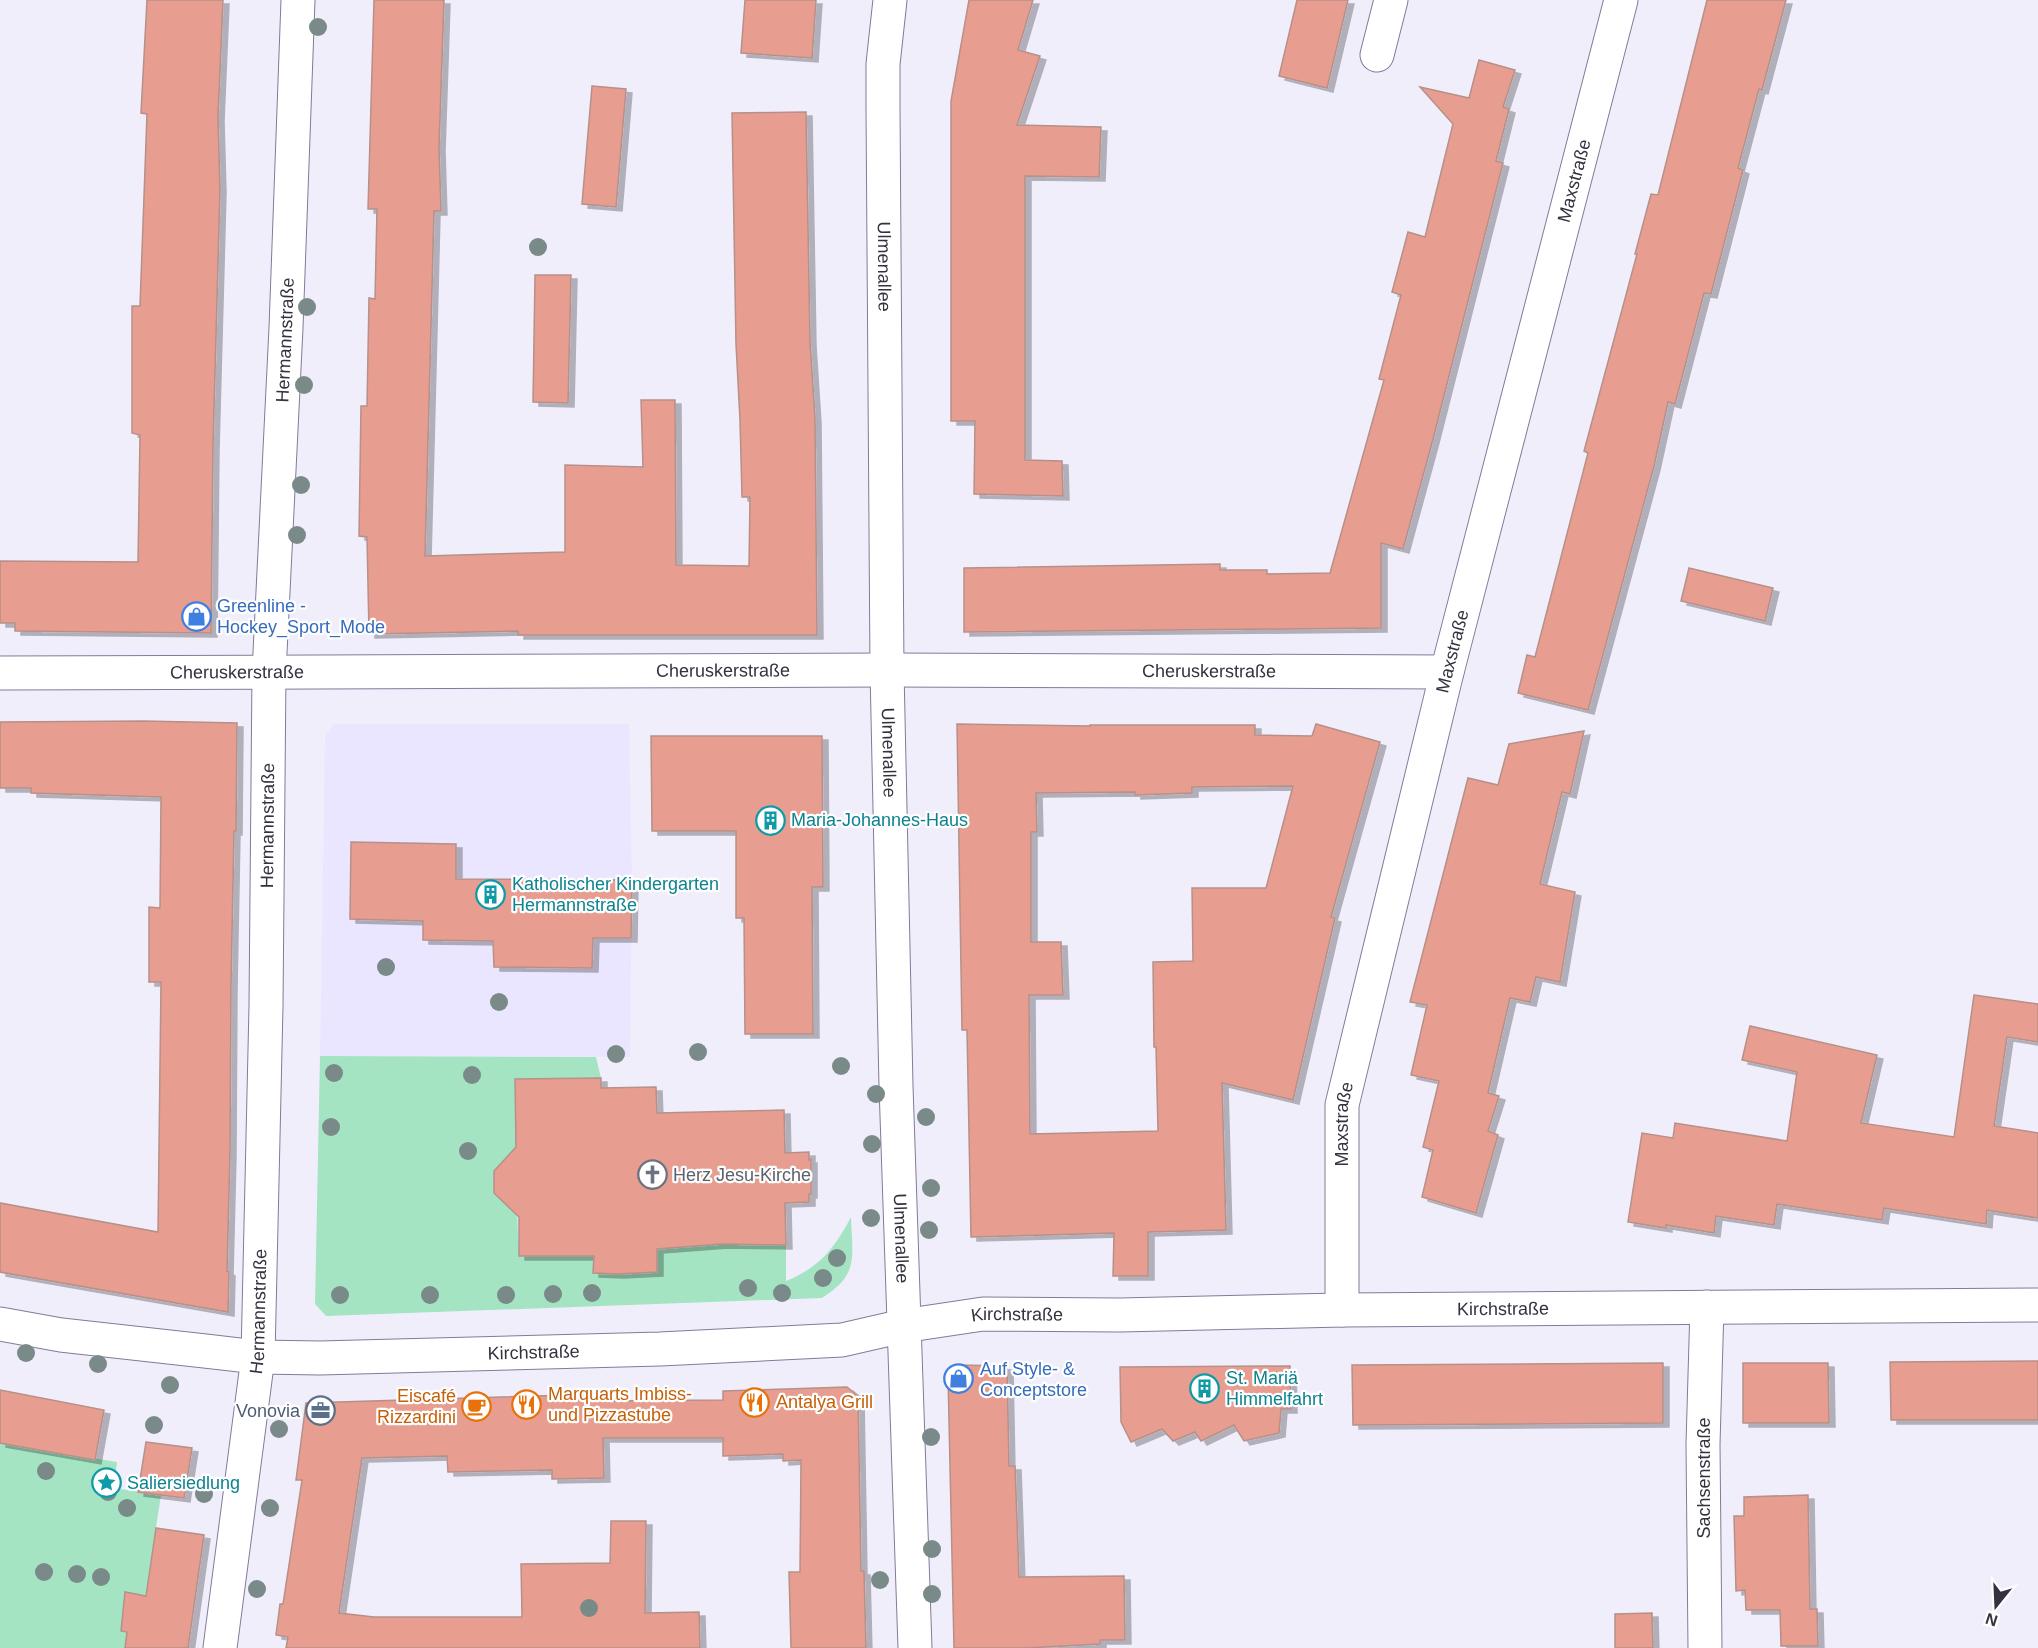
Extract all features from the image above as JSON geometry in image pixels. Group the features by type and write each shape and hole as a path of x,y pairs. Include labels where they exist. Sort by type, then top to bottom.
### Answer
{"street":[{"name":"Hermannstraße","path":"220,1648 258,1357 266,1006 269,673 286,328 298,0"},
{"name":"Ulmenallee","path":"890,0 883,64 887,670 903,1326 915,1648"},
{"path":"1377,55 1391,0"},
{"name":"Maxstraße","path":"1342,1310 1342,1105 1447,672 1621,0"},
{"name":"Cheruskerstraße","path":"0,673 887,670 1447,672"},
{"name":"Kirchstraße","path":"0,1324 61,1335 258,1357 320,1358 660,1349 842,1340 903,1326 982,1314 1120,1315 1342,1310 2038,1305"},
{"name":"Sachsenstraße","path":"1705,1648 1703,1444 1707,1307"}],"shaded area":[{"path":"334,724 629,724 632,880 630,1057 320,1056 325,736"}],"green space":[{"path":"320,1056 596,1057 601,1078 515,1079 517,1154 510,1154 494,1171 494,1193 511,1210 517,1210 519,1256 560,1256 566,1247 650,1272 657,1271 657,1251 660,1249 660,1243 786,1245 786,1281 808,1270 825,1256 851,1217 852,1254 848,1272 843,1281 822,1298 326,1316 315,1304"},
{"path":"0,1443 117,1462 114,1488 161,1495 148,1579 155,1596 125,1593 127,1632 125,1648 0,1648"}],"building":[{"path":"147,0 223,0 218,117 220,189 211,633 15,631 15,623 0,623 0,561 138,562 140,435 132,433 132,306 140,306 147,114 141,113"},
{"path":"374,0 444,0 439,147 441,211 434,211 425,556 565,552 565,465 643,467 641,400 675,400 676,565 749,566 750,497 742,497 736,344 732,113 806,112 810,342 815,419 817,635 518,635 518,631 369,634 367,537 359,536 361,406 367,406 369,298 375,299 377,209 368,209"},
{"path":"745,0 816,0 812,58 741,53"},
{"path":"969,0 1033,0 1018,50 1040,56 1017,125 1101,127 1099,177 1025,176 1025,460 1062,461 1063,496 974,494 975,421 951,421 951,101"},
{"path":"1297,0 1348,0 1327,88 1279,76"},
{"path":"1707,0 1786,0 1738,168 1743,170 1711,294 1704,293 1675,404 1668,402 1654,466 1588,710 1518,693 1527,655 1535,657 1588,453 1584,451 1637,254 1635,254 1651,194 1658,195"},
{"path":"1479,60 1515,70 1503,107 1509,109 1496,161 1503,163 1403,549 1381,543 1381,628 964,632 964,568 1220,564 1220,570 1267,570 1267,574 1330,573 1384,380 1379,379 1401,295 1392,292 1408,232 1425,237 1453,124 1420,87 1469,98"},
{"path":"592,86 626,89 616,207 582,204"},
{"path":"535,275 571,275 568,403 533,402"},
{"path":"1689,568 1773,588 1765,621 1681,601"},
{"path":"0,722 237,723 231,985 228,1312 0,1272 0,1203 158,1232 161,982 149,982 149,907 160,908 161,797 31,793 31,788 0,788"},
{"path":"957,724 1255,725 1255,735 1312,736 1316,724 1380,742 1331,917 1335,918 1293,1100 1222,1083 1226,1230 1148,1232 1148,1276 1113,1276 1114,1233 971,1237 967,1030 962,1030","holes":["1293,786 1266,888 1192,888 1193,961 1153,962 1158,1131 1030,1134 1029,995 1063,995 1061,942 1031,942 1031,832 1037,832 1036,793 1135,792 1135,795 1192,793 1192,787"]},
{"path":"1584,731 1570,794 1562,792 1540,884 1575,892 1560,982 1536,977 1530,1002 1510,998 1488,1093 1499,1096 1488,1131 1498,1135 1476,1213 1422,1197 1433,1150 1423,1147 1439,1081 1411,1075 1427,1005 1410,1002 1468,778 1498,785 1509,744"},
{"name":"Maria-Johannes-Haus","path":"651,736 822,736 823,887 812,887 813,1034 745,1034 744,918 736,918 736,831 652,831"},
{"name":"Katholischer Kindergarten Hermannstraße","path":"351,842 456,844 456,879 632,880 631,938 593,938 592,968 494,967 493,941 423,940 423,921 350,919"},
{"path":"1974,995 2038,1004 2038,1042 2007,1037 1994,1126 2038,1133 2038,1218 1987,1210 1986,1224 1884,1208 1882,1220 1777,1204 1774,1225 1716,1216 1714,1233 1666,1225 1666,1228 1628,1222 1642,1133 1673,1138 1675,1123 1787,1141 1797,1072 1742,1060 1750,1026 1877,1055 1861,1123 1954,1137"},
{"name":"Herz Jesu-Kirche","path":"601,1078 601,1088 656,1087 657,1113 784,1110 785,1153 809,1152 809,1160 811,1159 809,1202 785,1203 786,1245 722,1244 657,1249 657,1272 618,1274 593,1273 594,1256 519,1256 519,1217 494,1193 494,1171 516,1147 515,1079"},
{"path":"2038,1361 2038,1420 1891,1420 1890,1362"},
{"path":"1663,1363 1663,1423 1353,1425 1352,1365"},
{"path":"1743,1363 1828,1363 1829,1423 1743,1423"},
{"path":"958,1365 1007,1366 1009,1466 1015,1466 1019,1577 1124,1576 1125,1640 1100,1640 1100,1644 1027,1648 954,1648 948,1375"},
{"name":"St. Mariä Himmelfahrt","path":"1290,1366 1291,1409 1281,1409 1279,1433 1244,1441 1234,1425 1201,1441 1195,1432 1173,1441 1162,1429 1131,1442 1121,1422 1120,1367"},
{"path":"847,1387 858,1396 861,1571 864,1571 866,1648 791,1648 789,1572 800,1572 801,1460 783,1461 783,1454 723,1456 723,1438 603,1438 604,1478 552,1479 552,1470 448,1472 447,1456 362,1458 339,1613 374,1617 522,1617 521,1564 610,1563 611,1521 646,1521 645,1613 699,1612 700,1648 286,1648 288,1637 276,1635 302,1480 296,1480 306,1403 602,1394 602,1401 723,1400 723,1391"},
{"path":"0,1390 104,1410 95,1460 0,1443"},
{"path":"146,1442 192,1448 184,1498 138,1492"},
{"path":"1808,1495 1810,1609 1817,1609 1818,1646 1781,1646 1780,1610 1746,1610 1745,1590 1736,1591 1734,1516 1744,1516 1744,1497"},
{"path":"156,1528 204,1535 188,1648 125,1648 127,1632 121,1631 125,1592 146,1596"},
{"path":"1652,1613 1653,1648 1615,1648 1615,1614"}],"place":[{"name":"Greenline - Hockey_Sport_Mode","path":"196,616"},
{"name":"Maria-Johannes-Haus","path":"770,820"},
{"name":"Katholischer Kindergarten Hermannstraße","path":"491,894"},
{"name":"Herz Jesu-Kirche","path":"652,1175"},
{"name":"Auf Style- & Conceptstore","path":"959,1379"},
{"name":"St. Mariä Himmelfahrt","path":"1205,1388"},
{"name":"Antalya Grill","path":"755,1402"},
{"name":"Marquarts Imbiss- und Pizzastube","path":"527,1404"},
{"name":"Eiscafé Rizzardini","path":"477,1406"},
{"name":"Vonovia","path":"321,1411"},
{"name":"Saliersiedlung","path":"106,1483"}]}
